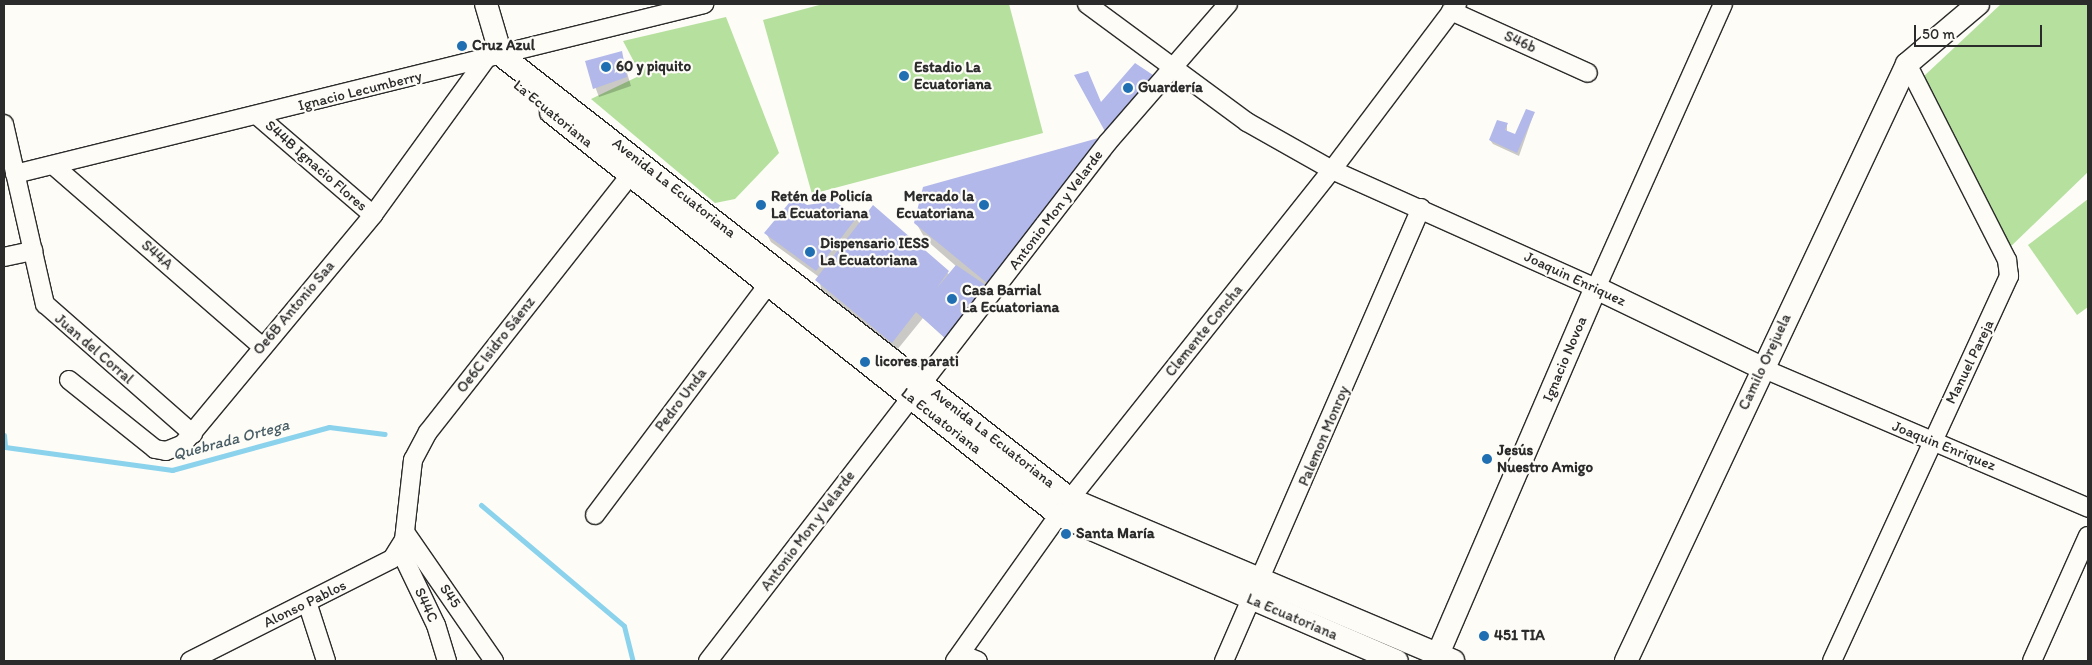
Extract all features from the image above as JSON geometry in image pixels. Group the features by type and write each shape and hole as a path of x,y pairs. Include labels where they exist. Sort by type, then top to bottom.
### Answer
{"street":[{"path":"470,4 493,57"},
{"path":"486,4 493,57"},
{"name":"Ignacio Lecumberry","path":"15,174 259,117 704,4"},
{"name":"Joaquin Enriquez","path":"1087,4 1247,122 1332,170 1421,208 1596,288 1762,368 1931,442 2080,500 2088,508"},
{"name":"Antonio Mon y Velarde","path":"708,661 1108,142 1228,4"},
{"name":"Ignacio Novoa","path":"1442,659 1596,288 1723,4"},
{"path":"1907,64 1978,4"},
{"name":"S46b","path":"1454,7 1588,73"},
{"name":"Clemente Concha","path":"958,658 1065,507 1332,170 1454,7"},
{"name":"Avenida La Ecuatoriana","path":"493,57 1065,507 1263,581 1442,659"},
{"name":"Oe6B Antonio Saa","path":"69,380 155,449 176,449 193,434 261,346 373,215 493,57"},
{"name":"Camilo Orejuela","path":"1626,661 1762,368 1907,64"},
{"name":"Manuel Pareja","path":"1832,661 1931,442 2009,276 2007,260 1907,64"},
{"name":"S44B Ignacio Flores","path":"259,117 373,215"},
{"name":"Juan del Corral","path":"4,124 45,304 55,317 193,434"},
{"name":"S44A","path":"53,165 261,346"},
{"name":"La Ecuatoriana","path":"635,168 767,286 917,390"},
{"name":"Oe6C Isidro Sáenz","path":"405,532 407,494 413,460 428,432 635,168"},
{"name":"Palemon Monroy","path":"1224,661 1263,581 1421,208"},
{"path":"4,257 33,251"},
{"name":"Pedro Unda","path":"595,515 767,286"},
{"name":"La Ecuatoriana","path":"1065,507 1253,601 1397,661"},
{"path":"400,550 405,532"},
{"name":"S45","path":"405,532 494,661"},
{"path":"2032,661 2088,536"},
{"name":"Alonso Pablos","path":"190,661 384,564 400,550"},
{"name":"S44C","path":"400,550 436,625 447,661"},
{"path":"307,602 326,661"},
{"path":"958,658 978,661"}],"green space":[{"name":"Estadio La Ecuatoriana","path":"823,4 1009,4 1043,133 812,194 763,20"},
{"path":"2001,4 2088,4 2088,172 2005,252 1924,76"},
{"path":"726,17 779,153 735,199 715,203 591,99 641,75 623,41"},
{"path":"2088,199 2088,307 2077,315 2028,245"}],"building":[{"name":"60 y piquito","path":"622,51 627,77 593,89 585,61"},
{"name":"Guardería","path":"1135,63 1153,75 1107,135 1074,75 1088,71 1101,102"},
{"path":"1526,109 1535,112 1517,153 1489,140 1497,120 1508,123 1505,130 1515,134"},
{"name":"Mercado la Ecuatoriana","path":"1102,137 987,283 914,223 923,187"},
{"name":"Dispensario IESS La Ecuatoriana","path":"794,197 807,205 834,201 857,217 816,271 764,233"},
{"path":"873,205 949,271 936,289 956,265 987,286 945,338 916,312 892,343 815,280"}],"waterway":[{"name":"Quebrada Ortega","path":"4,435 5,447 172,470 329,427 385,434"},
{"name":"Quebrada Ortega","path":"481,505 624,626 633,661"}],"place":[{"name":"Cruz Azul","path":"462,46"},
{"name":"60 y piquito","path":"606,67"},
{"name":"Estadio La Ecuatoriana","path":"904,76"},
{"name":"Guardería","path":"1128,88"},
{"name":"Retén de Policía La Ecuatoriana","path":"761,205"},
{"name":"Mercado la Ecuatoriana","path":"984,205"},
{"name":"Dispensario IESS La Ecuatoriana","path":"810,252"},
{"name":"Casa Barrial La Ecuatoriana","path":"952,299"},
{"name":"licores parati","path":"865,362"},
{"name":"Jesús Nuestro Amigo","path":"1487,459"},
{"name":"Santa María","path":"1066,534"},
{"name":"451 TIA","path":"1484,636"}]}
